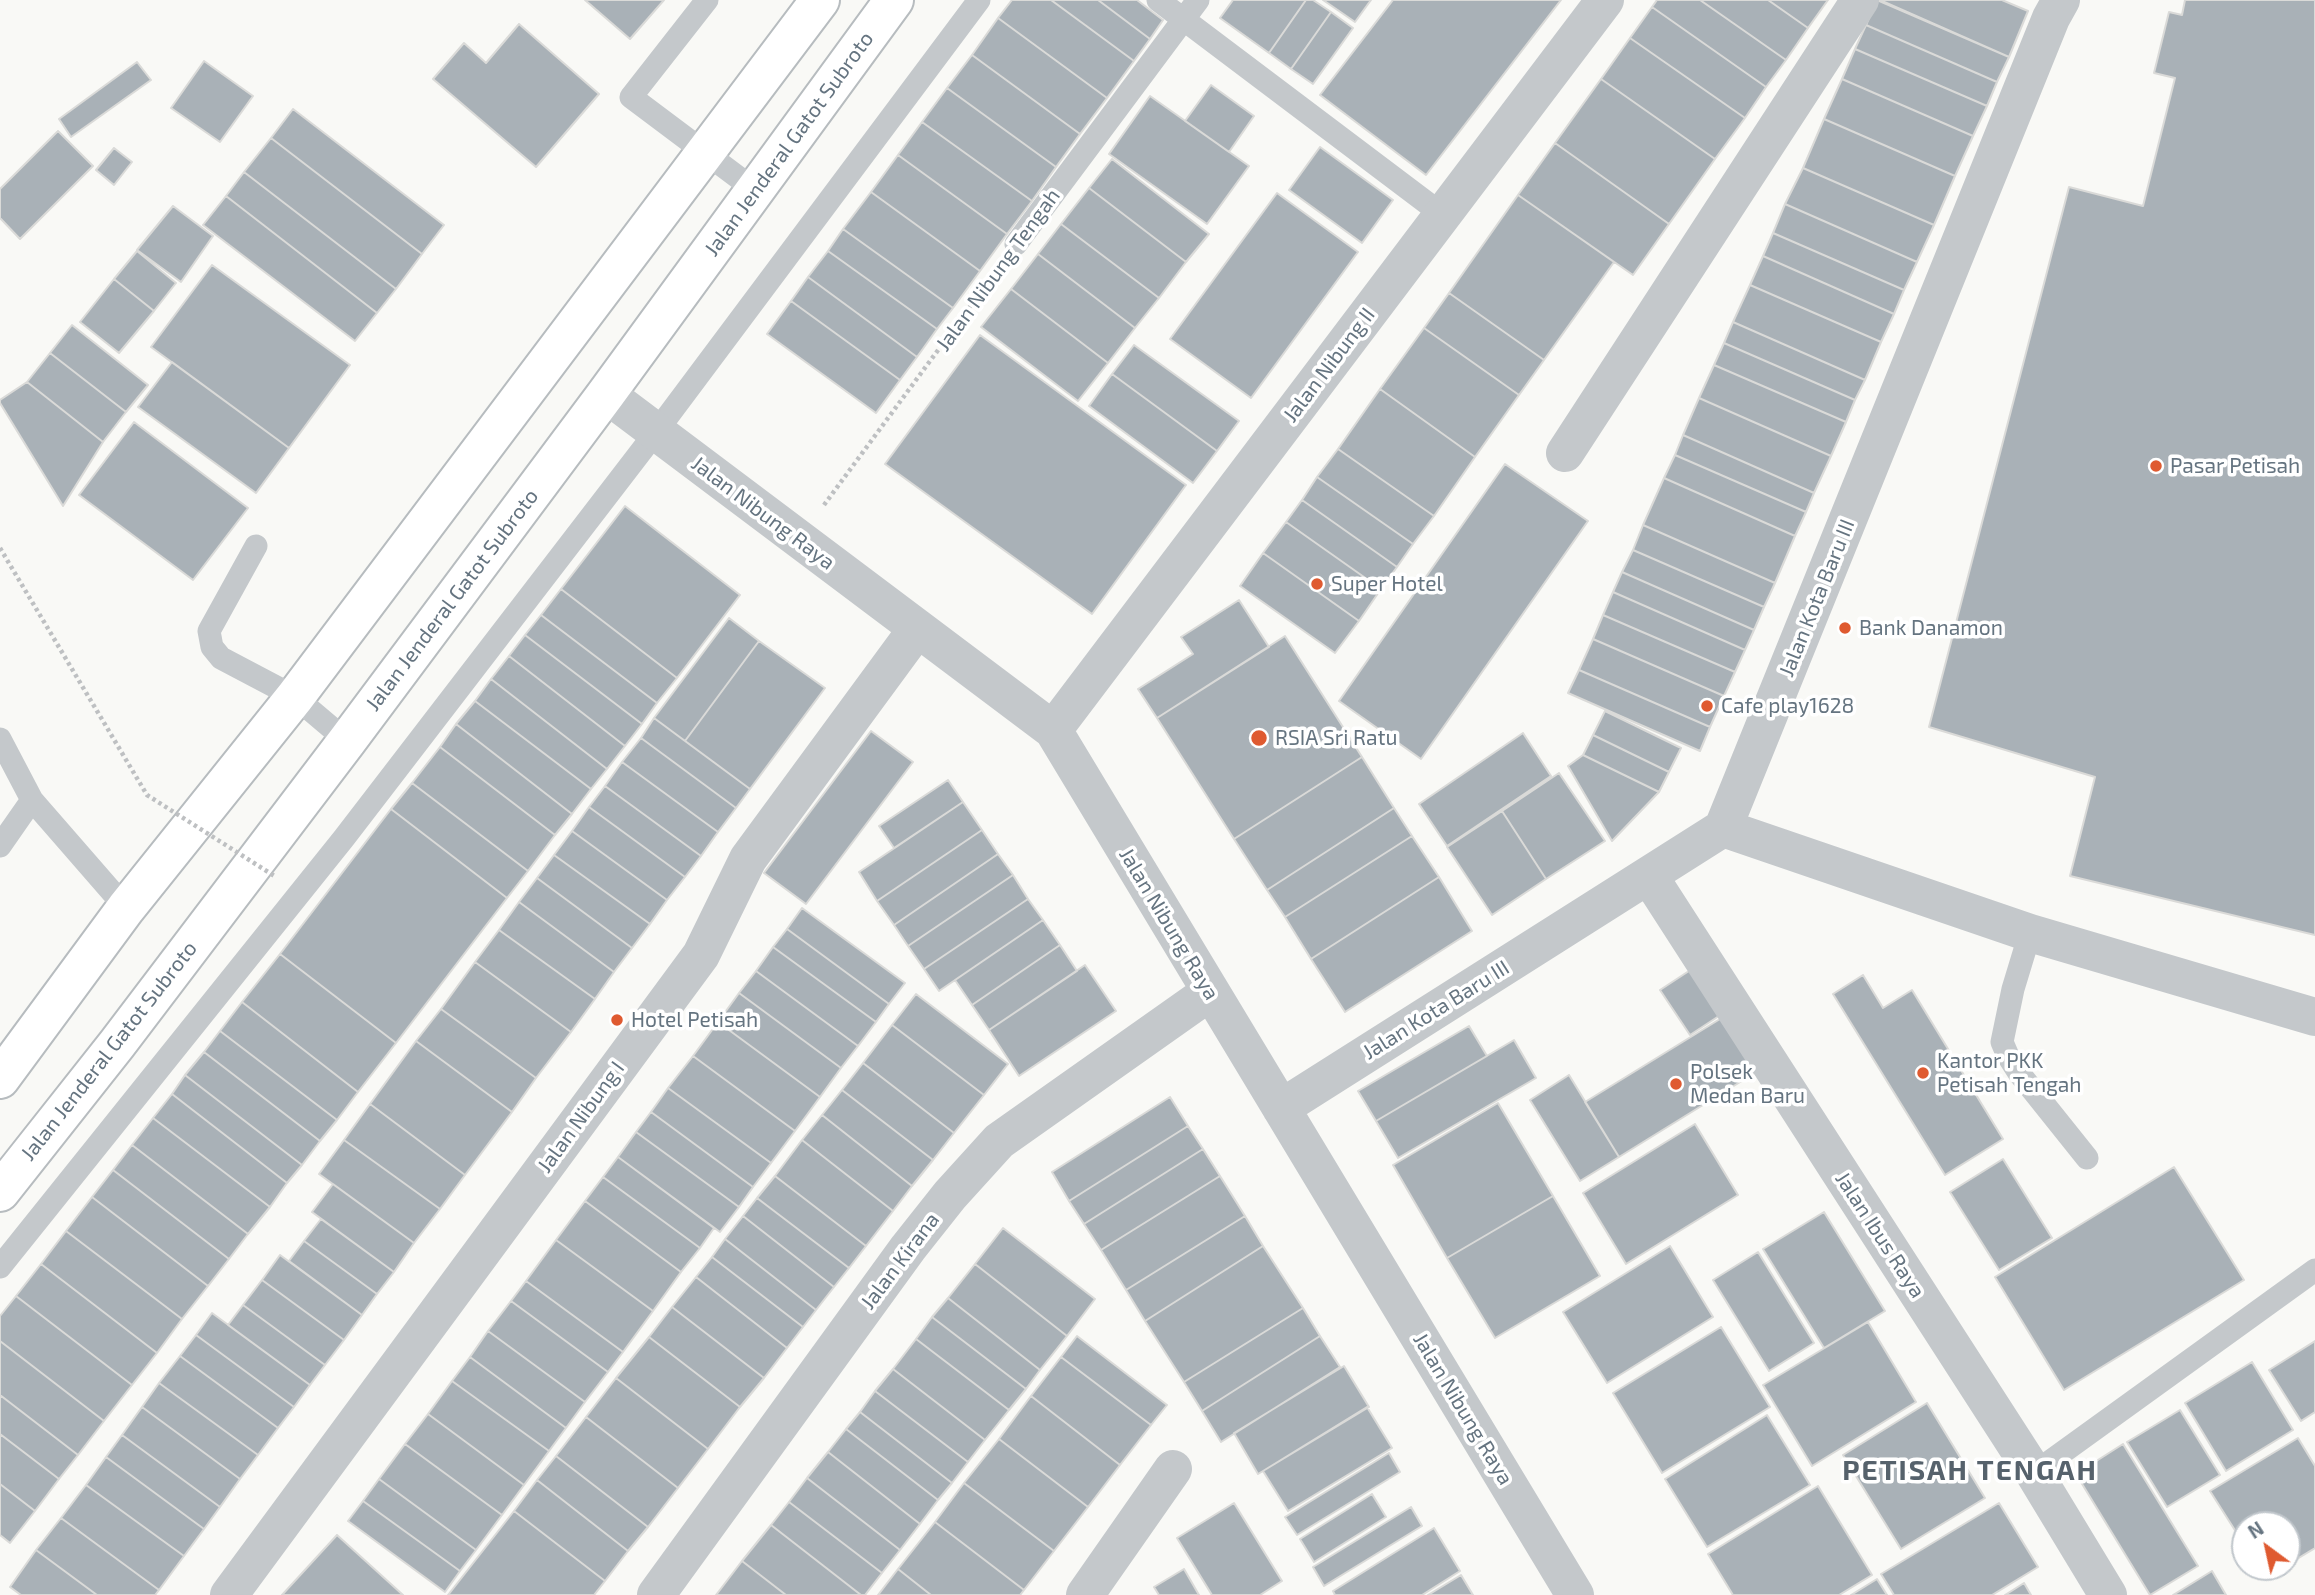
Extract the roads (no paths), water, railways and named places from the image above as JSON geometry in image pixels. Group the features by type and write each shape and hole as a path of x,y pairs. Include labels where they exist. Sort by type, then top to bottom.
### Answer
{"main road":[{"path":"0,1079 126,908 295,698 820,0"},
{"name":"Jalan Jenderal Gatot Subroto","path":"0,1192 117,1044 346,741 606,394 894,0"}],"street":[{"name":"Jalan Nibung II","path":"1053,730 1605,0"},
{"path":"1565,453 1860,0"},
{"name":"Jalan Kota Baru III","path":"1281,1108 1723,828 2047,6"},
{"name":"Jalan Nibung Raya","path":"606,394 1053,730 1575,1595"},
{"name":"Jalan Nibung I","path":"229,1595 701,955 748,859 917,629"},
{"path":"1723,828 2030,933 2315,1017"},
{"name":"Jalan Ibus Raya","path":"1649,876 2034,1473 2108,1595"},
{"name":"Jalan Kirana","path":"656,1595 908,1248 950,1195 999,1142 1210,992"},
{"path":"1085,1595 1173,1469"}],"lane":[{"path":"707,0 631,97 755,190"},
{"path":"0,1267 344,838 656,432 979,0"},
{"path":"1158,0 1443,215"},
{"name":"Jalan Nibung Tengah","path":"1016,244 1198,0"},
{"path":"256,546 209,631 212,646 221,658 295,698 346,741"},
{"path":"0,739 32,800 126,908"},
{"path":"0,846 32,800"},
{"path":"2030,933 2013,989 2002,1042 2019,1073 2087,1158"},
{"path":"2034,1473 2315,1270"}],"place":[{"name":"Pasar Petisah","path":"2156,466"},
{"name":"Super Hotel","path":"1317,584"},
{"name":"Bank Danamon","path":"1845,628"},
{"name":"Cafe play1628","path":"1707,706"},
{"name":"RSIA Sri Ratu","path":"1259,738"},
{"name":"Hotel Petisah","path":"617,1020"},
{"name":"Kantor PKK Petisah Tengah","path":"1923,1073"},
{"name":"Polsek Medan Baru","path":"1676,1084"}],"district":[{"name":"PETISAH TENGAH","path":"1970,1471"}]}
